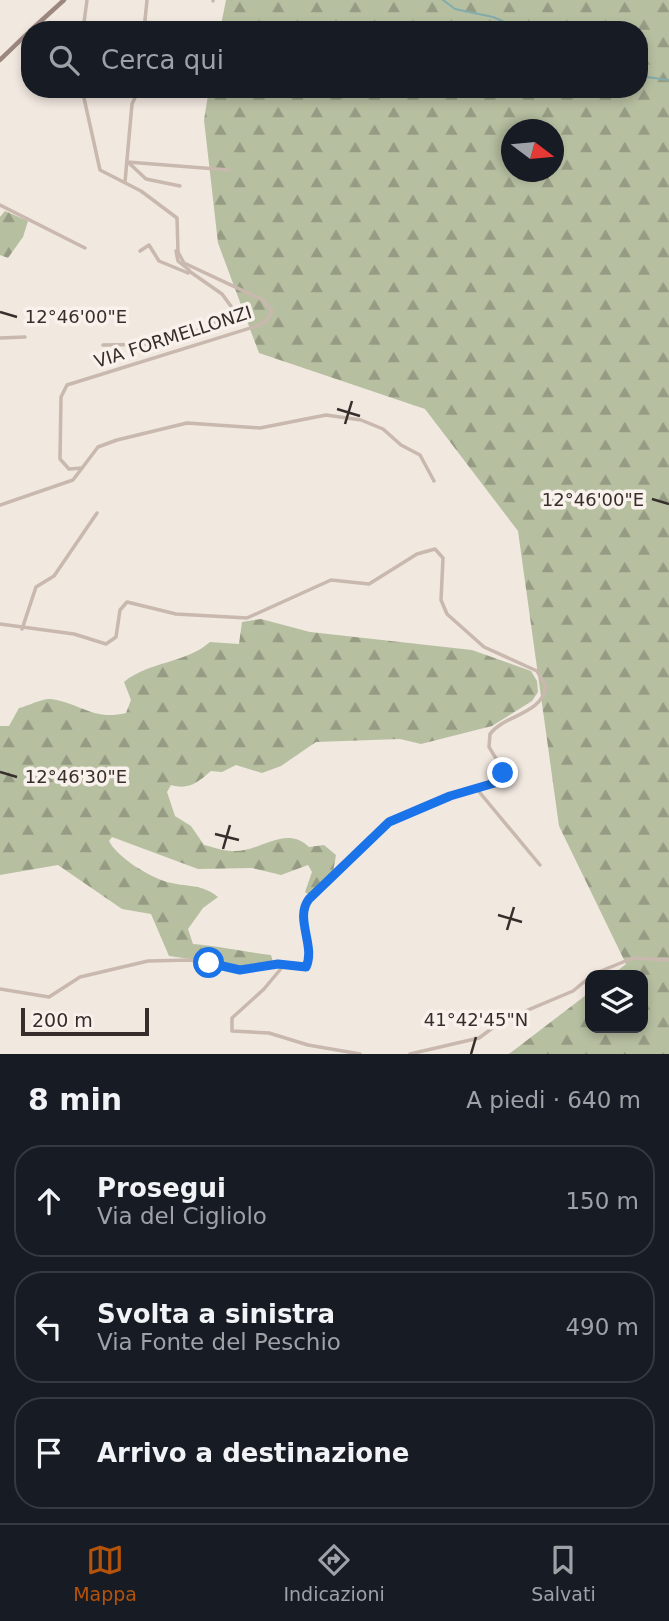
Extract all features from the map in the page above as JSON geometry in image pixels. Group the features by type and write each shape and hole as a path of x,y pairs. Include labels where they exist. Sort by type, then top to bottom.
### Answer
{"main road":[{"path":"40,21 64,0"},
{"path":"0,60 21,39"}],"street":[{"path":"84,21 87,0"},
{"path":"145,21 146,0"},
{"name":"VIA FORMELLONZI","path":"82,468 68,469 60,459 61,397 67,385 260,325 271,316 271,308 265,301 184,263 178,245 178,220 125,183 104,174 97,165 84,98"},
{"path":"125,183 134,98"},
{"path":"127,162 229,170"},
{"path":"127,162 148,180 180,186"},
{"path":"0,205 85,248"},
{"path":"140,251 149,245 159,261 186,274 189,271"},
{"path":"103,345 167,344 230,316 233,309 230,301 189,271 177,258 178,245"},
{"path":"0,338 25,337"},
{"path":"0,505 72,481 103,444 169,426 196,422 260,428 303,417 332,414 361,420 383,429 401,445 421,456 434,481"},
{"path":"22,629 36,587 52,578 97,513"},
{"path":"0,624 74,634 108,643 116,638 120,610 129,602 176,614 247,618 329,581 369,584 419,553 435,549 443,558 441,600 446,613 484,647 536,670 546,685 538,704 490,733 488,745 503,774 498,782 448,797 386,824 305,904 307,966 284,965 240,970 195,961 159,960 80,977 49,997 0,989"},
{"path":"476,788 540,865"},
{"path":"605,970 632,958 669,960"},
{"path":"284,965 264,989 233,1017 231,1030 269,1033 310,1046 360,1054"},
{"path":"410,1054 479,1038 505,1019 570,992 585,981"}],"green space":[{"path":"226,0 669,0 669,1054 509,1054 585,996 585,1033 648,1033 648,970 618,970 626,964 559,826 518,531 425,409 259,353 218,243 204,120 208,98 648,98 648,21 222,21"},
{"path":"5,211 28,221 23,237 8,258 0,255 0,217"},
{"path":"261,619 310,632 472,650 531,671 537,681 538,692 532,701 492,726 421,744 400,739 316,742 281,766 262,773 236,765 222,772 211,771 188,786 171,785 167,792 175,816 191,826 204,845 232,851 291,838 309,847 324,845 336,855 333,872 309,895 305,892 312,872 308,865 281,875 252,868 198,869 112,837 109,841 113,847 143,871 167,882 206,890 218,897 203,908 188,929 193,944 271,955 273,962 240,966 169,956 151,914 122,909 58,865 0,875 0,726 9,726 19,708 47,699 104,715 126,713 131,700 124,682 134,675 190,655 210,642 239,644 242,622"}],"waterway":[{"path":"443,0 455,9 502,21"},
{"path":"648,77 669,80"}],"route":[{"path":"209,963 240,970 278,964 306,967 309,955 303,909 309,899 355,858 389,822 450,796 498,782 503,773"}]}
